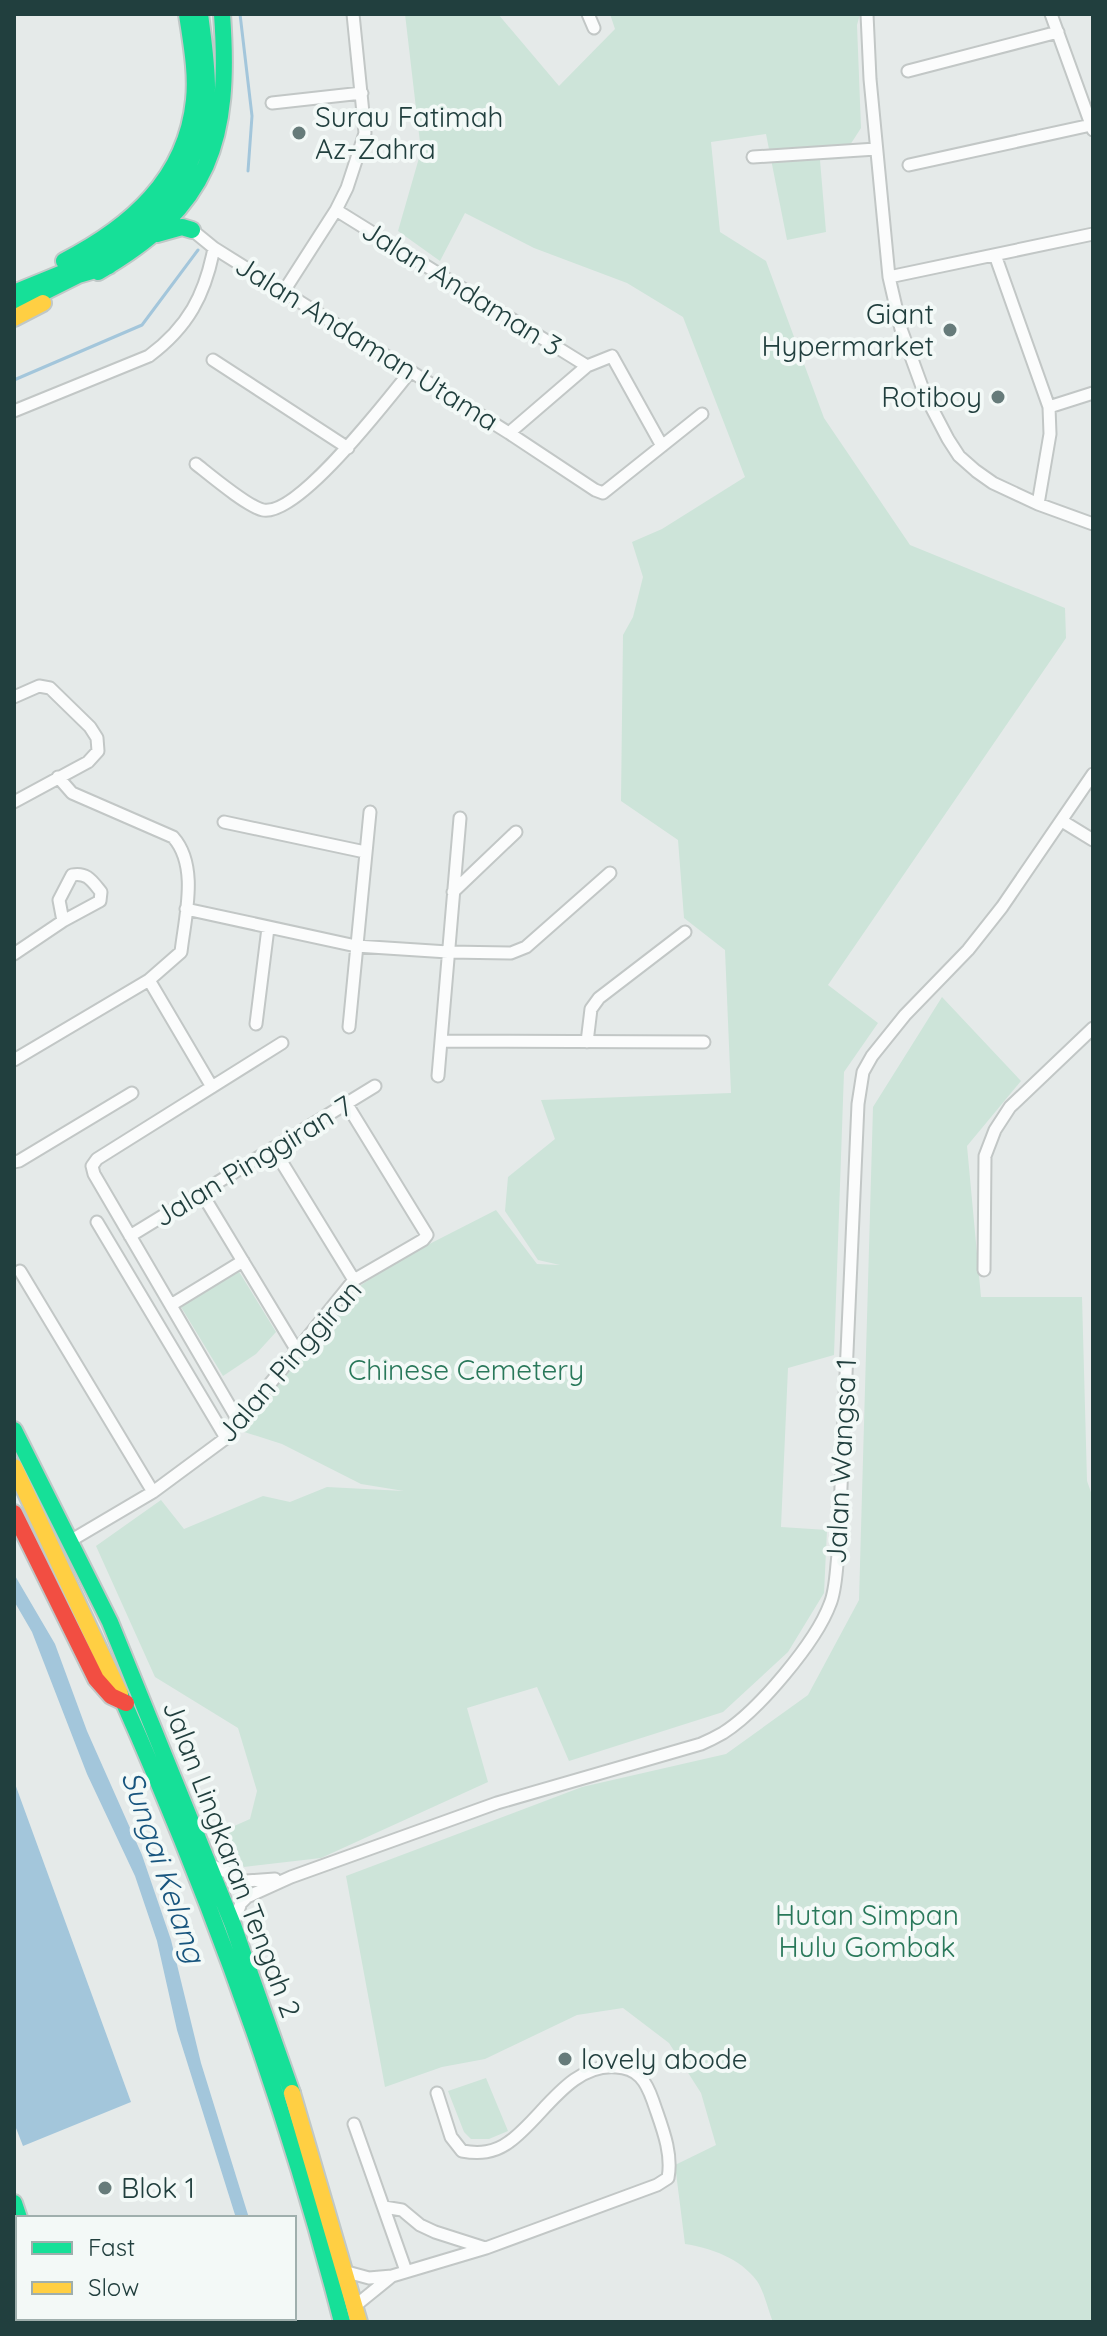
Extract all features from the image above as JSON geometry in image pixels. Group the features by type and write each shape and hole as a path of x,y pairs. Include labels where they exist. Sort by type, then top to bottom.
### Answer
{"main road":[{"path":"17,292 39,273 81,253 127,224 145,208 163,184 183,145 194,103 187,14"},
{"path":"17,292 97,257 126,240 151,220 175,191 192,159 206,100 206,61 200,14"},
{"path":"213,14 224,86"},
{"path":"155,235 174,228 192,230 187,211 219,134 227,61 222,14"},
{"path":"14,318 109,266 155,235 192,195"},
{"path":"14,307 78,275 109,266"},
{"name":"Jalan Lingkaran Tengah 2","path":"14,1430 70,1541 142,1697 233,1925 303,2124 357,2314"},
{"name":"Jalan Lingkaran Tengah 2","path":"14,1467 126,1703 219,1932 272,2082 342,2322"},
{"path":"14,1513 96,1679 111,1696 126,1703"}],"street":[{"path":"284,291 336,210 347,188 365,133 353,14"},
{"path":"588,14 594,28"},
{"path":"867,14 889,277 901,329 921,382 959,456 993,483 1093,524"},
{"path":"909,165 1092,128 1051,14"},
{"path":"908,71 1058,32"},
{"path":"272,103 362,93"},
{"path":"753,157 876,149"},
{"name":"Jalan Andaman 3","path":"336,210 587,366"},
{"name":"Jalan Andaman Utama","path":"192,230 214,248 509,433 587,366"},
{"path":"889,277 1093,234"},
{"path":"14,411 149,356 165,344 195,308 209,277 214,248"},
{"path":"995,255 1049,407 1050,434 1038,504"},
{"path":"587,366 607,357 616,359 662,446"},
{"path":"213,360 348,448"},
{"path":"196,464 251,505 263,510 279,508 294,499 348,448 410,372"},
{"path":"1049,407 1093,393"},
{"path":"509,433 603,493 702,414"},
{"path":"14,697 39,686 50,688 90,727 97,738 98,751 88,762 14,802"},
{"name":"Jalan Wangsa 1","path":"233,1925 241,1903 247,1897 291,1877 497,1803 701,1744 724,1733 780,1679 804,1649 831,1603 838,1555 858,1104 863,1072 885,1039 968,950 1093,774"},
{"path":"14,1060 149,980 181,952 188,863 183,847 173,837 72,793 58,777"},
{"path":"349,1027 370,812"},
{"path":"438,1076 460,818"},
{"path":"1062,821 1093,840"},
{"path":"224,822 365,852"},
{"path":"453,892 516,832"},
{"path":"14,954 100,901 101,892 89,877 80,873 72,875 59,900 63,921"},
{"path":"186,909 356,946 511,953 526,947 610,873"},
{"path":"256,1024 268,928"},
{"path":"587,1042 591,1009 599,998 685,932"},
{"path":"149,980 212,1087"},
{"path":"984,1270 985,1156 995,1130 1010,1107 1093,1028"},
{"path":"441,1041 704,1042"},
{"path":"239,1422 92,1166 97,1159 282,1043"},
{"name":"Jalan Pinggiran 7","path":"130,1236 375,1086"},
{"path":"14,1162 132,1093"},
{"name":"Jalan Pinggiran","path":"70,1541 153,1492 226,1438 354,1280 427,1235 346,1103"},
{"path":"273,1148 354,1280"},
{"path":"201,1192 296,1349"},
{"path":"97,1222 226,1438"},
{"path":"171,1305 243,1261"},
{"path":"20,1271 153,1492"},
{"name":"Jalan Wangsa 1","path":"209,1864 246,1881 291,1877"},
{"path":"347,2272 369,2278 392,2276 486,2248 657,2185 668,2178 671,2162 653,2101 646,2082 631,2068 607,2066 586,2074 564,2088 510,2142 478,2154 462,2151 451,2137 437,2093"},
{"path":"354,2124 406,2271"},
{"path":"384,2207 402,2210 420,2225 435,2232 486,2248"},
{"path":"357,2314 392,2276"}],"green space":[{"name":"Chinese Cemetery","path":"405,14 498,14 559,86 615,29 610,14 860,14 857,25 861,128 841,159 820,160 826,232 787,240 766,134 711,142 720,232 766,261 824,418 910,545 1065,608 1066,638 828,985 878,1023 844,1072 834,1355 788,1368 781,1527 827,1530 824,1593 788,1652 723,1712 569,1761 537,1687 467,1708 488,1782 321,1858 244,1867 223,1831 250,1819 257,1791 238,1728 155,1677 96,1546 161,1500 184,1529 263,1496 290,1502 327,1487 404,1491 361,1484 282,1444 241,1431 305,1343 351,1292 398,1260 496,1210 537,1264 560,1265 538,1260 505,1211 508,1177 555,1139 541,1100 731,1093 725,950 684,918 678,840 621,801 623,635 633,617 643,577 632,542 662,529 745,477 683,317 627,283 534,248 465,213 440,261 398,231 421,151"},
{"name":"Hutan Simpan Hulu Gombak","path":"942,997 1021,1081 967,1146 981,1297 1082,1297 1087,1481 1093,1498 1093,2322 773,2322 762,2290 750,2273 724,2255 685,2244 675,2165 716,2145 701,2093 669,2043 623,2008 577,2015 485,2059 442,2067 385,2087 346,1876 582,1787 726,1754 808,1695 859,1600 873,1107"},
{"path":"238,1270 276,1332 256,1354 223,1376 181,1307"},
{"path":"486,2078 508,2131 489,2139 471,2139 464,2132 448,2091"}],"water":[{"path":"14,1574 55,1644 87,1731 142,1855 171,1940 201,2063 248,2216 235,2216 177,2030 157,1941 135,1876 87,1774 32,1632 14,1601"},
{"path":"14,1781 131,2102 23,2146 14,2123"}],"waterway":[{"path":"240,14 252,116 248,171"},
{"path":"14,380 142,325 198,250"}],"traffic: fast":[{"path":"64,261 111,233 132,216 167,177 180,154 189,128 195,89 187,14"},
{"path":"14,293 87,262 131,236 166,202 180,182 191,160 205,113 207,79 200,14"},
{"path":"98,272 166,222 189,195 206,166 217,134 222,98 222,14"},
{"path":"157,234 182,227 192,230"},
{"path":"14,307 78,275 109,266"},
{"path":"14,1430 110,1622 233,1925 292,2093"},
{"path":"120,1694 185,1847 244,2003 297,2162 342,2322"},
{"path":"14,2203 18,2216"}],"traffic: slow":[{"path":"14,318 43,303"},
{"path":"14,1467 120,1694"},
{"path":"292,2093 359,2322"}],"traffic: jam":[{"path":"14,1513 96,1679 111,1696 126,1703"}],"place":[{"name":"Surau Fatimah Az-Zahra","path":"299,133"},
{"name":"Giant Hypermarket","path":"950,330"},
{"name":"Rotiboy","path":"998,397"},
{"name":"lovely abode","path":"565,2059"},
{"name":"Blok 1","path":"105,2188"}],"water label":[{"name":"Sungai Kelang","path":"163,1867"}]}
